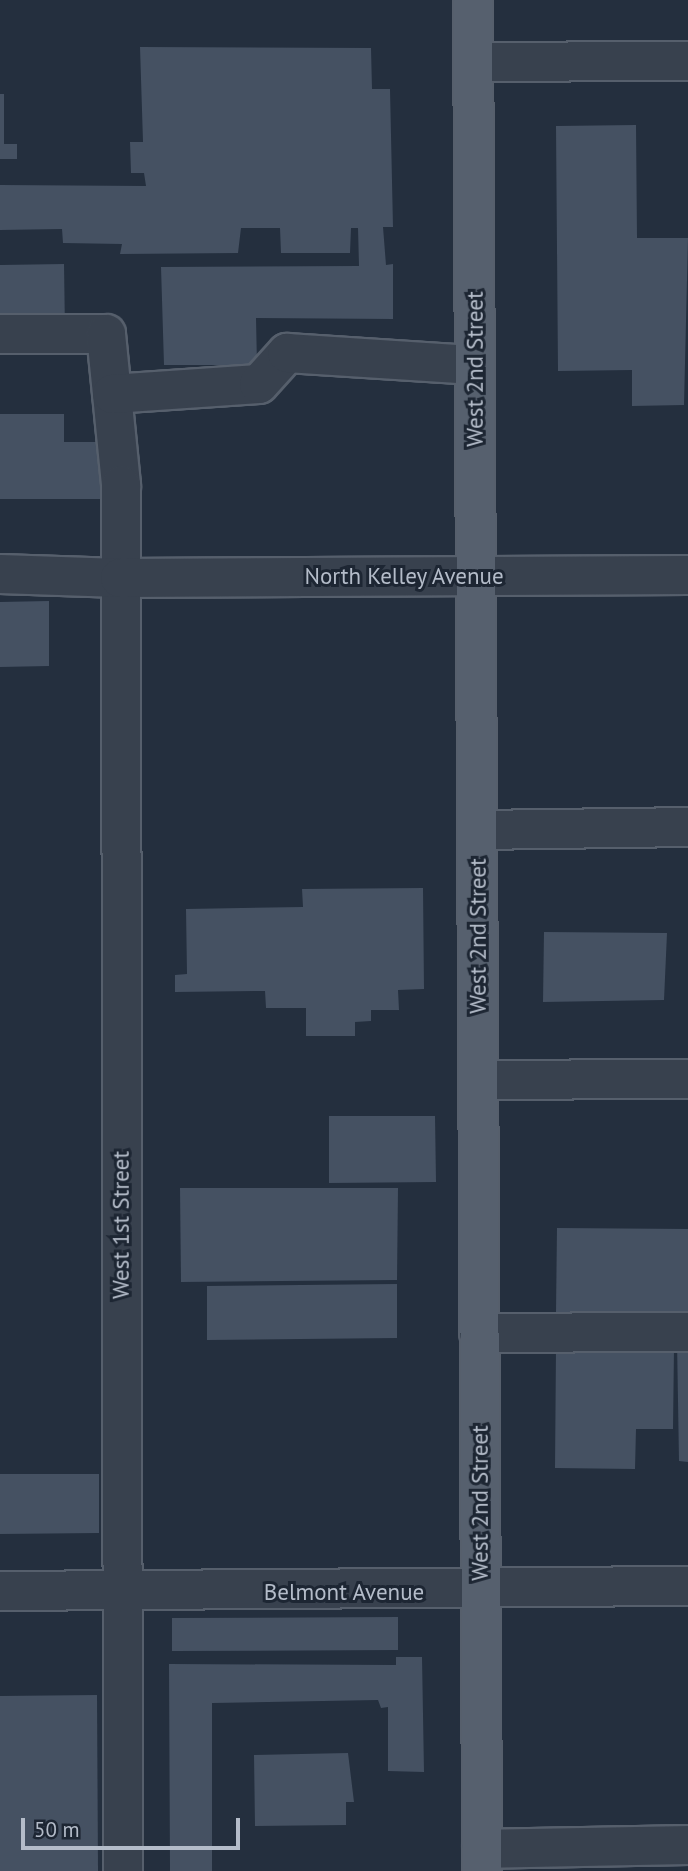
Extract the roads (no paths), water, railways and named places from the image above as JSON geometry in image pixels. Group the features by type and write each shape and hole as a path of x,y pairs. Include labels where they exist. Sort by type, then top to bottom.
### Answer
{"main road":[{"name":"West 2nd Street","path":"473,0 482,1860"}],"street":[{"path":"474,62 688,61"},
{"name":"West 1st Street","path":"0,334 106,334 121,485 123,1871"},
{"path":"112,394 259,384 287,353 475,365"},
{"name":"North Kelley Avenue","path":"0,574 120,578 688,575"},
{"path":"477,830 688,827"},
{"path":"478,1080 688,1079"},
{"path":"479,1333 688,1332"},
{"name":"Belmont Avenue","path":"0,1591 481,1591 688,1586"},
{"path":"482,1860 688,1845"}]}
